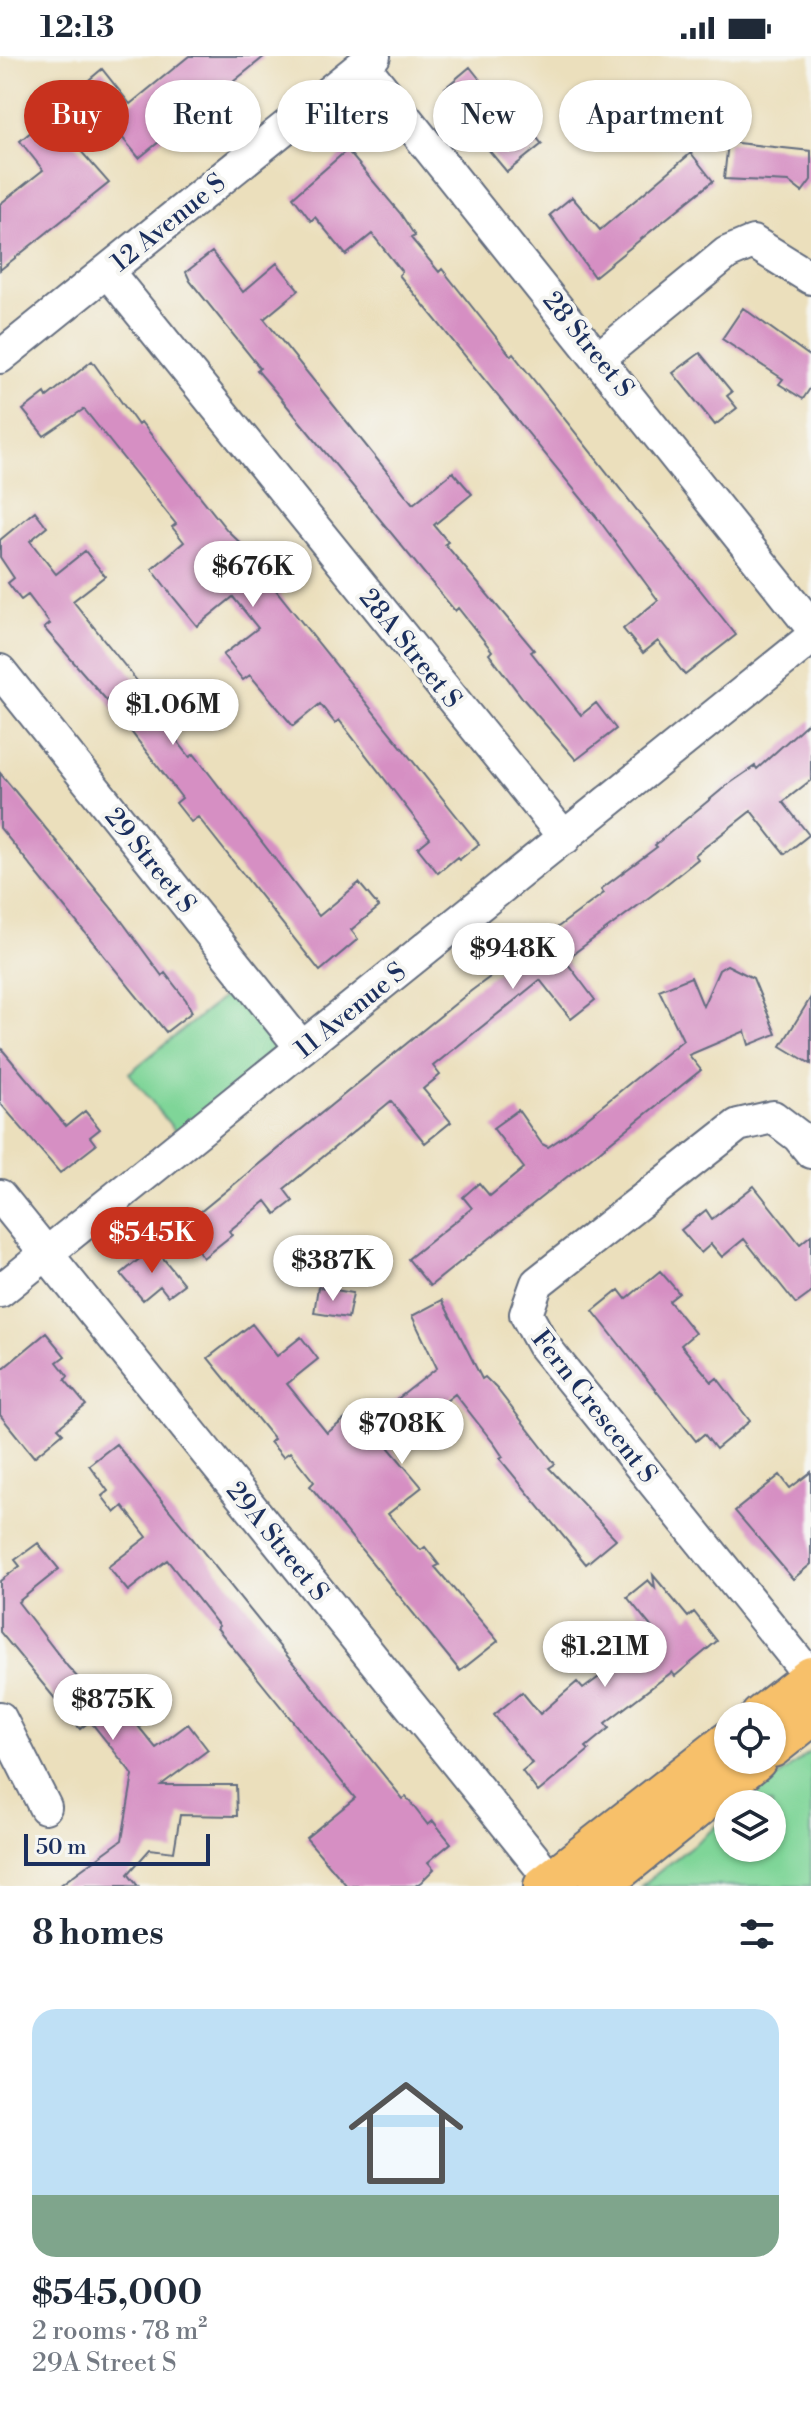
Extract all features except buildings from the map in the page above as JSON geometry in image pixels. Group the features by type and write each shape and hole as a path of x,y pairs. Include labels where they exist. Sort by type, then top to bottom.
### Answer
{"main road":[{"path":"779,1702 811,1677"},
{"path":"786,1736 811,1716"},
{"path":"551,1884 714,1753"},
{"path":"599,1886 739,1774"}],"street":[{"name":"12 Avenue S","path":"0,357 368,60"},
{"name":"28 Street S","path":"368,60 811,626"},
{"path":"600,357 727,253 753,242 811,278"},
{"name":"28A Street S","path":"107,271 565,838"},
{"name":"11 Avenue S","path":"0,1291 811,638"},
{"name":"29 Street S","path":"0,671 302,1048"},
{"name":"Fern Crescent S","path":"811,1152 798,1136 773,1117 738,1125 537,1283 526,1314 543,1345 811,1677"},
{"name":"29A Street S","path":"0,1196 551,1884"},
{"path":"1,1722 45,1807"}],"green space":[{"path":"246,979 302,1048 184,1142 129,1073"},
{"path":"811,1751 811,1886 641,1886 714,1828 714,1862 786,1862 786,1790 762,1790 786,1774"}]}
